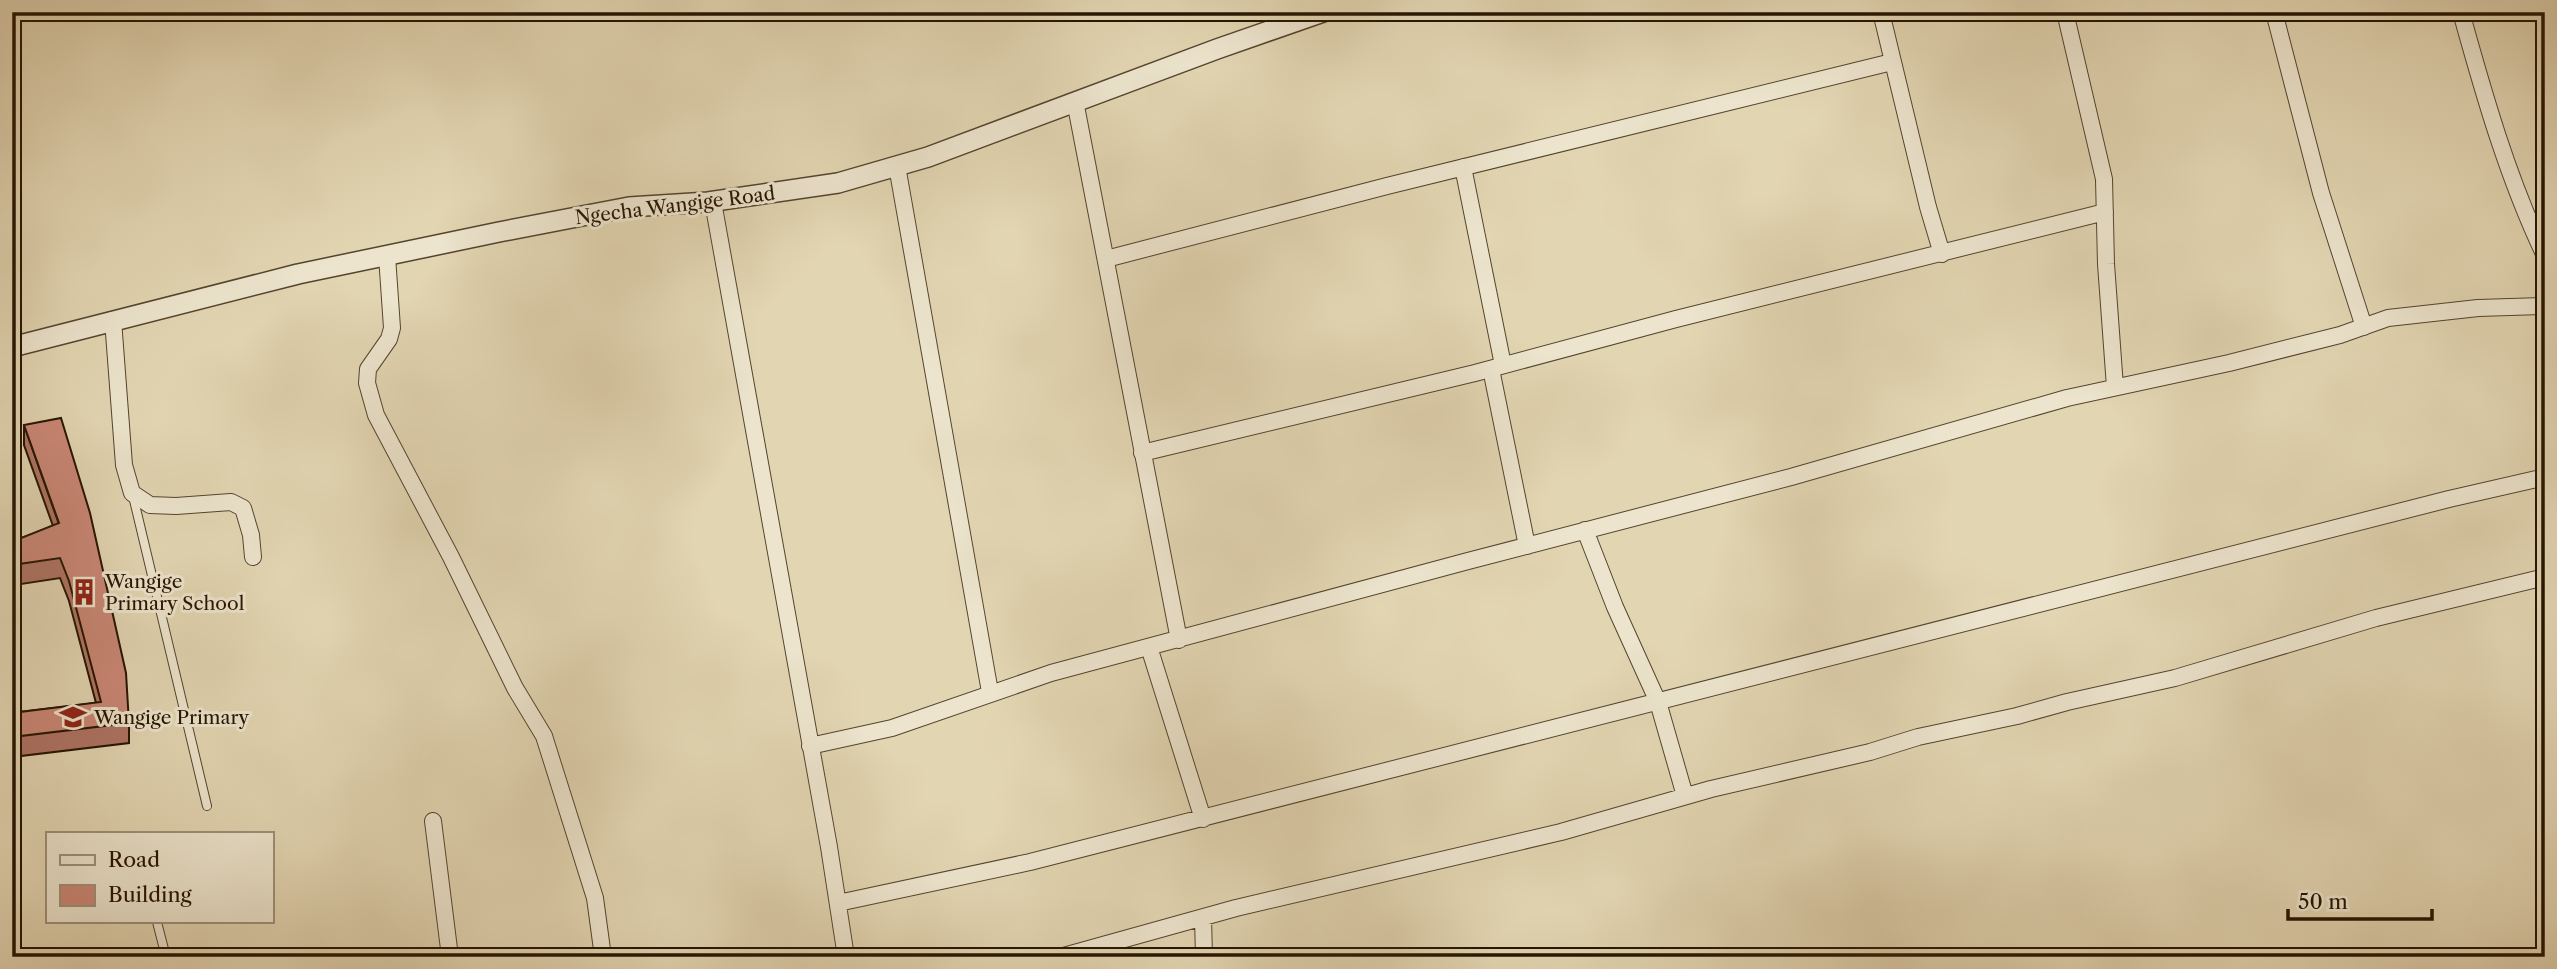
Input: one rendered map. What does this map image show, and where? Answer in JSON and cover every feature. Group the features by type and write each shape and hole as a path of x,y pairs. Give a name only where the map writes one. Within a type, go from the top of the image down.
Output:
{"street":[{"name":"Ngecha Wangige Road","path":"12,347 298,274 629,207 713,202 814,188 928,156 1323,12"},
{"path":"1881,12 1942,254"},
{"path":"2064,12 2104,179 2106,264 2115,387"},
{"path":"2274,12 2320,193 2364,327"},
{"path":"2461,12 2483,93 2545,256"},
{"path":"1106,259 1463,167 1892,62"},
{"path":"1075,101 1179,640"},
{"path":"897,166 990,692"},
{"path":"1463,167 1527,545"},
{"path":"713,202 846,957"},
{"path":"1142,453 1497,367 1676,319 2105,212"},
{"path":"387,256 393,328 389,339 368,369 367,383 376,415 515,688 544,736 595,898 603,957"},
{"path":"810,746 891,727 990,692 1149,647 1791,477 2067,398 2229,363 2364,327 2388,318 2435,311 2545,306"},
{"path":"113,320 124,465 132,493 150,505 231,502 243,508 251,536 253,557"},
{"path":"838,903 1030,862 2449,499 2545,477"},
{"path":"1585,530 1615,607 1658,702 1685,796"},
{"path":"1060,957 1203,917 1560,832 1685,796 1870,752 1918,737 2175,678 2376,618 2545,577"},
{"path":"1149,647 1203,818"},
{"path":"433,821 450,957"},
{"path":"1203,917 1204,957"}],"lane":[{"path":"132,493 207,806"},
{"path":"157,923 166,957"}],"building":[{"name":"Wangige Primary School","path":"61,418 90,513 126,673 129,723 12,737 12,713 101,702 69,581 60,558 12,565 12,532 14,541 59,523 24,425"}],"place":[{"name":"Wangige Primary School","path":"84,592"},
{"name":"Wangige Primary","path":"73,717"}]}
